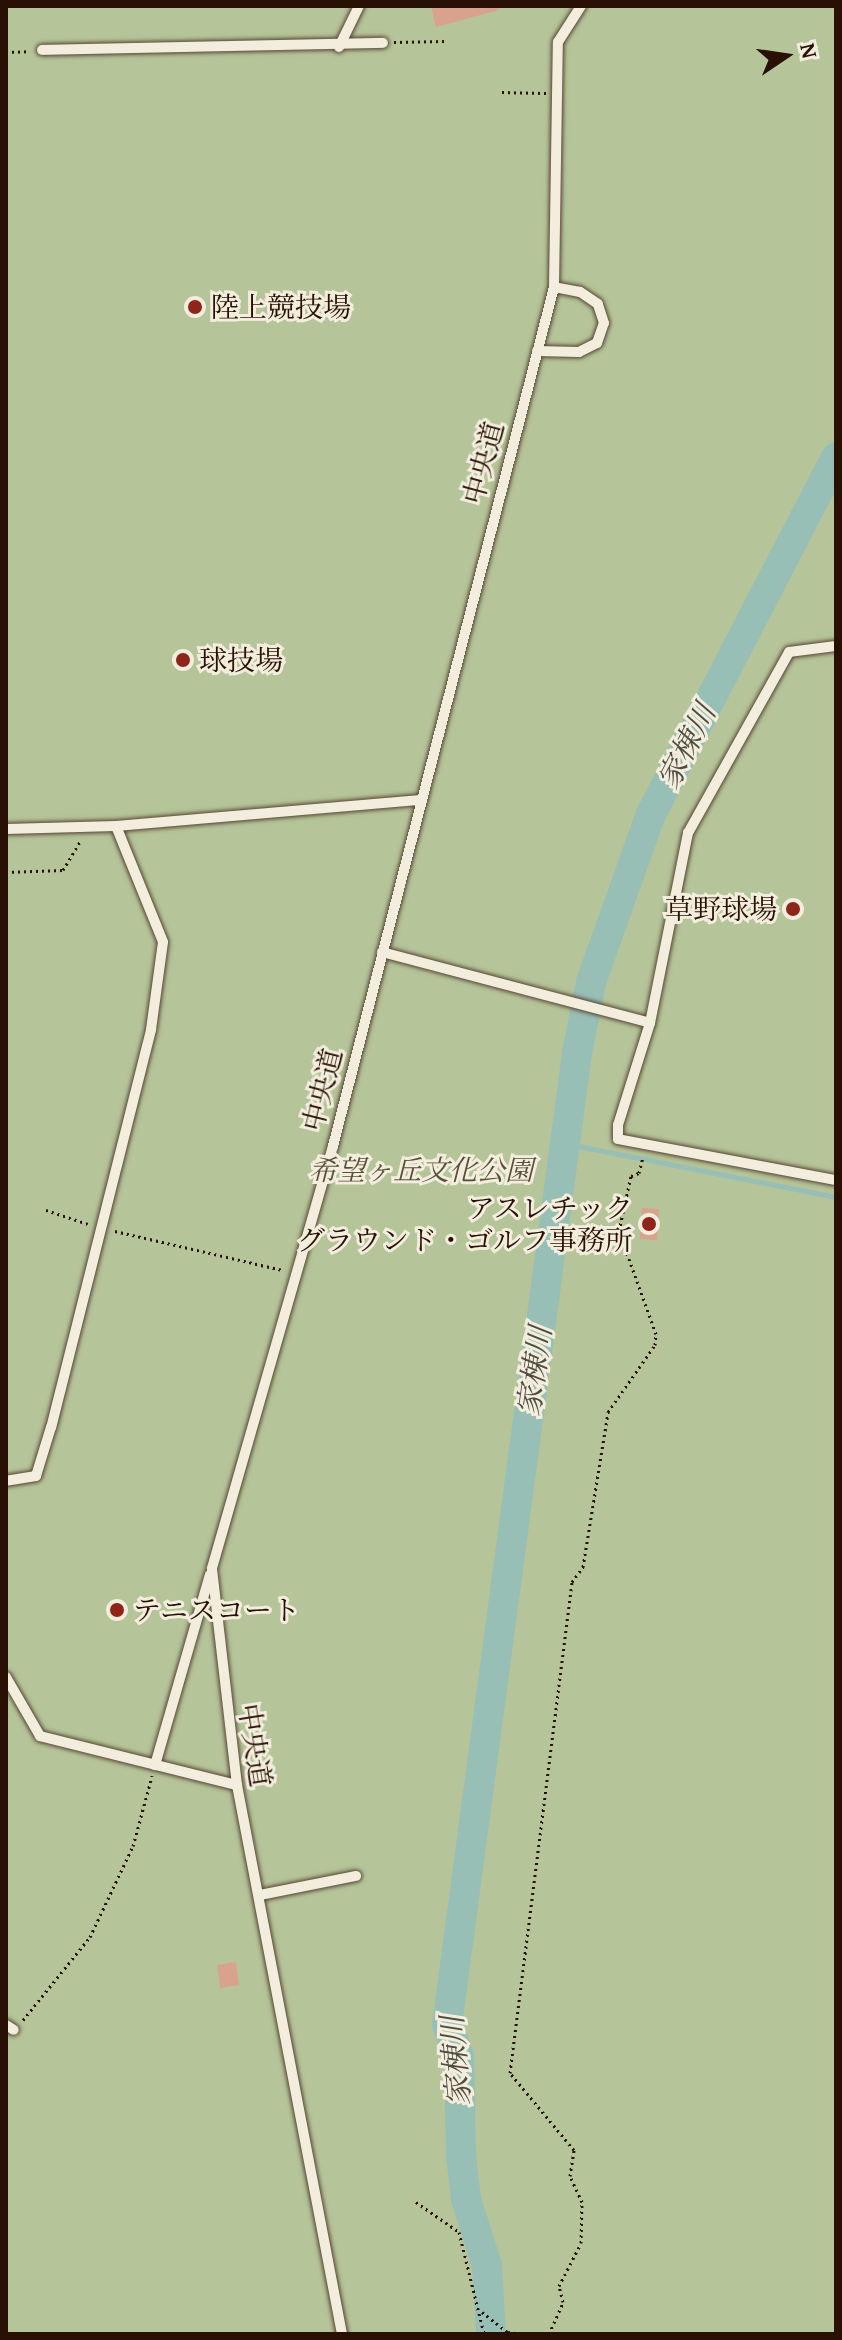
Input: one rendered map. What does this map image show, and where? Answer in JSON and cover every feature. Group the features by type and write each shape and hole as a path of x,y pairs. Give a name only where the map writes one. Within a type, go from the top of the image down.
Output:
{"lane":[{"path":"339,47 359,6"},
{"name":"中央道","path":"342,2334 237,1785 212,1568 298,1273 382,952 418,800 554,287 553,93 558,42 581,6"},
{"path":"42,50 339,47 383,43"},
{"path":"537,351 579,352 597,343 604,323 598,304 580,292 554,287"},
{"path":"836,646 789,652 688,833 650,1023 618,1125 618,1139 836,1180"},
{"path":"6,829 116,826 418,800"},
{"path":"6,1481 36,1476 151,1030 163,942 116,826"},
{"path":"382,952 621,1019 650,1023"},
{"path":"155,1765 212,1568"},
{"path":"6,1677 40,1736 237,1785"},
{"path":"260,1895 356,1876"}],"path":[{"path":"383,43 446,41"},
{"path":"6,52 42,50"},
{"path":"502,92 553,93"},
{"path":"6,872 63,870 91,825"},
{"path":"549,2334 563,2302 559,2286 581,2243 582,2202 570,2176 574,2150 510,2073 572,1582 583,1567 608,1412 655,1345 656,1334 619,1231 631,1176 639,1173 646,1145"},
{"path":"46,1210 102,1228 298,1273"},
{"path":"10,2027 63,1977 90,1937 133,1846 155,1765"},
{"path":"416,2202 459,2232 482,2312 484,2334"},
{"path":"482,2312 508,2332 523,2334"}],"green space":[{"name":"希望ヶ丘文化公園","path":"6,6 836,6 836,2334 6,2334"}],"building":[{"path":"431,6 498,6 499,10 436,27"},
{"name":"アスレチック グラウンド・ゴルフ事務所","path":"642,1208 659,1209 657,1240 640,1239"},
{"path":"236,1962 239,1985 220,1988 217,1965"}],"waterway":[{"name":"家棟川","path":"491,2334 487,2266 466,2199 461,2156 459,2056 447,2025 577,1053 591,982 650,816 836,457"},
{"path":"568,1144 836,1197"}],"place":[{"name":"陸上競技場","path":"195,307"},
{"name":"球技場","path":"183,660"},
{"name":"草野球場","path":"793,909"},
{"name":"アスレチック グラウンド・ゴルフ事務所","path":"649,1224"},
{"name":"テニスコート","path":"117,1610"}]}
